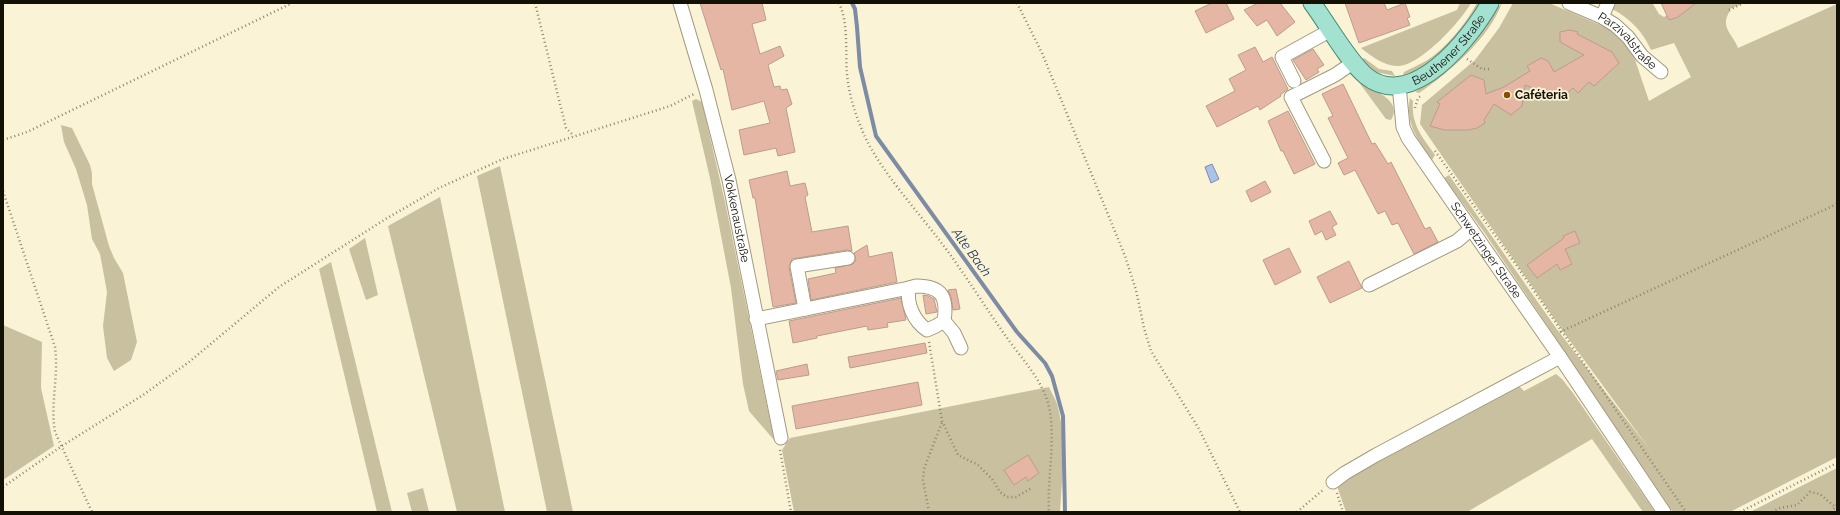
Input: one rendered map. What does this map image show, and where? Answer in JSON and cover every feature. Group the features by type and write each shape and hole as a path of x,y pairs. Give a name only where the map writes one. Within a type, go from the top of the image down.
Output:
{"main road":[{"path":"1312,3 1354,62 1367,77 1390,86 1399,85"},
{"name":"Beuthener Straße","path":"1399,85 1420,78 1441,64 1461,44 1483,15 1490,3"}],"street":[{"name":"Vokkenaustraße","path":"680,3 706,90 729,180 781,438"},
{"name":"Parzivalstraße","path":"1569,3 1602,17 1615,25 1628,37 1642,56 1661,72"},
{"path":"1602,17 1608,3"},
{"path":"1294,81 1282,57 1331,30"},
{"path":"1324,161 1291,97 1335,75 1354,62"},
{"name":"Schwetzinger Straße","path":"1399,85 1404,131 1560,357 1664,512"},
{"path":"1369,285 1457,241 1471,229"},
{"path":"805,309 798,266 848,258"},
{"path":"756,319 916,286 930,286 939,291 944,301 946,310 944,321 927,330 919,325 914,318 908,295 909,288"},
{"path":"944,321 954,333 961,348"},
{"path":"1333,482 1345,473 1376,455 1560,357"}],"path":[{"path":"3,140 27,132 292,3"},
{"path":"535,3 566,128 574,136"},
{"path":"838,3 844,16 847,77 856,114 868,142 882,164 951,256 992,317 1042,386 1049,406 1052,429 1048,493 1049,512"},
{"path":"1017,3 1042,53 1125,256 1136,290 1144,328 1151,351 1199,429 1240,512"},
{"path":"1729,10 1744,3"},
{"path":"1467,58 1482,69 1490,69"},
{"path":"3,487 189,362 279,287 384,220 439,188 503,159 670,106 687,96 706,90"},
{"path":"1415,114 1418,98"},
{"path":"1434,149 1686,512"},
{"path":"3,191 55,347 57,362 53,418 55,432 92,512"},
{"path":"1546,338 1837,204"},
{"path":"927,330 942,421 958,455 978,465 992,479 1000,492 1007,497 1016,497 1032,488"},
{"path":"929,512 923,480 924,469 942,421"},
{"path":"781,438 780,448 791,512"},
{"path":"1740,512 1837,463"},
{"path":"1297,512 1333,482 1343,512"},
{"path":"1772,512 1780,508 1797,505 1810,492 1820,494 1836,508 1831,512"},
{"path":"1682,512 1683,508"}],"shaded area":[{"path":"1460,3 1471,3 1459,20 1440,41 1408,64 1394,66 1383,63 1361,48 1457,10"},
{"path":"1477,3 1482,3 1458,36 1438,56 1427,65 1403,75 1404,72 1426,61 1441,49 1461,27"},
{"path":"1502,3 1488,29 1467,53 1431,85 1419,93 1415,92 1425,84"},
{"path":"1513,3 1549,3 1612,30 1632,51 1649,101 1691,77 1674,43 1651,50 1640,31 1625,17 1612,9 1616,3 1653,4 1659,14 1664,17 1667,15 1669,20 1678,17 1689,3 1744,3 1730,9 1726,22 1726,26 1738,48 1837,4 1837,457 1730,512 1673,512 1484,232 1444,178 1449,175 1556,328 1651,451 1562,330 1420,124 1422,105 1475,60 1499,28"},
{"path":"1364,58 1379,69 1392,71 1395,76 1376,72 1363,61 1362,59"},
{"path":"1359,80 1384,96 1393,106 1394,113 1391,120 1386,119 1358,81"},
{"path":"1410,98 1413,101 1414,117 1418,130 1435,155 1432,160 1411,124 1409,116"},
{"path":"696,99 702,102 725,202 774,440 749,411 743,384 731,288 710,178 692,101"},
{"path":"61,125 72,128 90,165 92,184 109,246 123,273 137,342 131,360 114,371 107,358 103,326 107,292 100,254 92,239 87,205 76,169 64,142"},
{"path":"500,166 573,512 547,512 477,176"},
{"path":"440,197 505,512 457,512 388,226"},
{"path":"365,238 378,295 366,300 349,249"},
{"path":"331,262 392,512 377,512 319,269"},
{"path":"3,325 42,342 41,388 54,446 3,480"},
{"path":"1556,374 1573,393 1655,512 1643,512 1592,439 1467,512 1346,512 1336,483 1517,384 1524,391"},
{"path":"1049,387 1057,404 1062,430 1063,471 1060,512 794,512 782,450 790,438"},
{"path":"1837,468 1837,512 1750,512"},
{"path":"423,488 429,512 412,512 407,493"}],"water":[{"path":"1212,164 1219,179 1211,183 1205,167"}],"building":[{"path":"700,3 762,3 766,20 752,24 760,54 780,46 784,56 768,65 774,87 780,86 781,90 787,89 792,104 786,108 795,152 778,156 776,148 744,155 739,130 770,123 764,101 732,110 723,69 721,70"},
{"path":"1212,3 1226,3 1234,19 1206,33 1195,11"},
{"path":"1258,3 1280,3 1295,22 1277,36 1267,20 1257,26 1244,10"},
{"path":"1345,3 1384,3 1387,10 1405,3 1410,17 1407,18 1410,25 1359,43"},
{"path":"1661,3 1696,3 1678,17 1669,20"},
{"path":"1570,30 1578,32 1577,34 1612,52 1619,63 1594,86 1589,82 1578,93 1573,88 1561,99 1556,94 1553,96 1525,85 1522,106 1511,115 1494,104 1484,120 1485,123 1477,128 1468,130 1445,130 1430,126 1440,104 1437,102 1471,75 1484,80 1486,94 1504,87 1530,71 1527,66 1541,58 1548,61 1554,72 1584,55 1560,42 1560,32"},
{"path":"1255,47 1263,62 1272,57 1288,89 1280,95 1281,96 1260,110 1258,106 1217,127 1206,106 1235,91 1229,79 1246,70 1238,55"},
{"path":"1313,49 1324,65 1317,69 1319,72 1306,80 1293,60"},
{"path":"1343,84 1372,144 1375,143 1388,164 1391,162 1425,229 1430,227 1438,242 1414,254 1398,223 1392,225 1385,211 1378,214 1355,170 1344,175 1338,163 1348,158 1328,118 1333,116 1322,94"},
{"path":"1288,111 1315,164 1294,174 1283,151 1281,151 1268,121"},
{"path":"787,171 790,186 805,183 808,195 805,197 812,232 848,226 852,251 847,250 792,259 789,267 796,303 773,307 755,198 753,198 749,180"},
{"path":"1265,181 1271,192 1251,202 1246,191"},
{"path":"1330,211 1337,224 1332,227 1336,235 1326,240 1322,231 1315,235 1309,221"},
{"path":"1575,231 1580,243 1565,249 1572,264 1560,270 1557,264 1537,278 1527,265 1564,238 1563,236"},
{"path":"867,245 869,257 892,252 897,282 811,300 808,279 836,273 835,268 853,264 856,260 854,253"},
{"path":"1289,248 1301,272 1275,285 1263,260"},
{"path":"1349,261 1362,288 1330,303 1317,277"},
{"path":"956,289 960,309 953,310 951,297 948,290"},
{"path":"923,295 934,299 937,312 926,314"},
{"path":"901,298 906,320 887,323 888,327 868,330 867,326 817,336 817,338 793,343 789,321"},
{"path":"925,343 927,353 850,368 848,357"},
{"path":"807,364 809,375 778,380 776,371"},
{"path":"918,382 922,405 796,429 792,406"},
{"path":"1028,455 1039,473 1028,481 1026,477 1014,485 1004,470"}],"waterway":[{"name":"Alte Bach","path":"852,3 855,9 860,67 876,136 1017,332 1045,363 1052,376 1063,416 1065,512"}],"place":[{"name":"Caféteria","path":"1507,95"}]}
